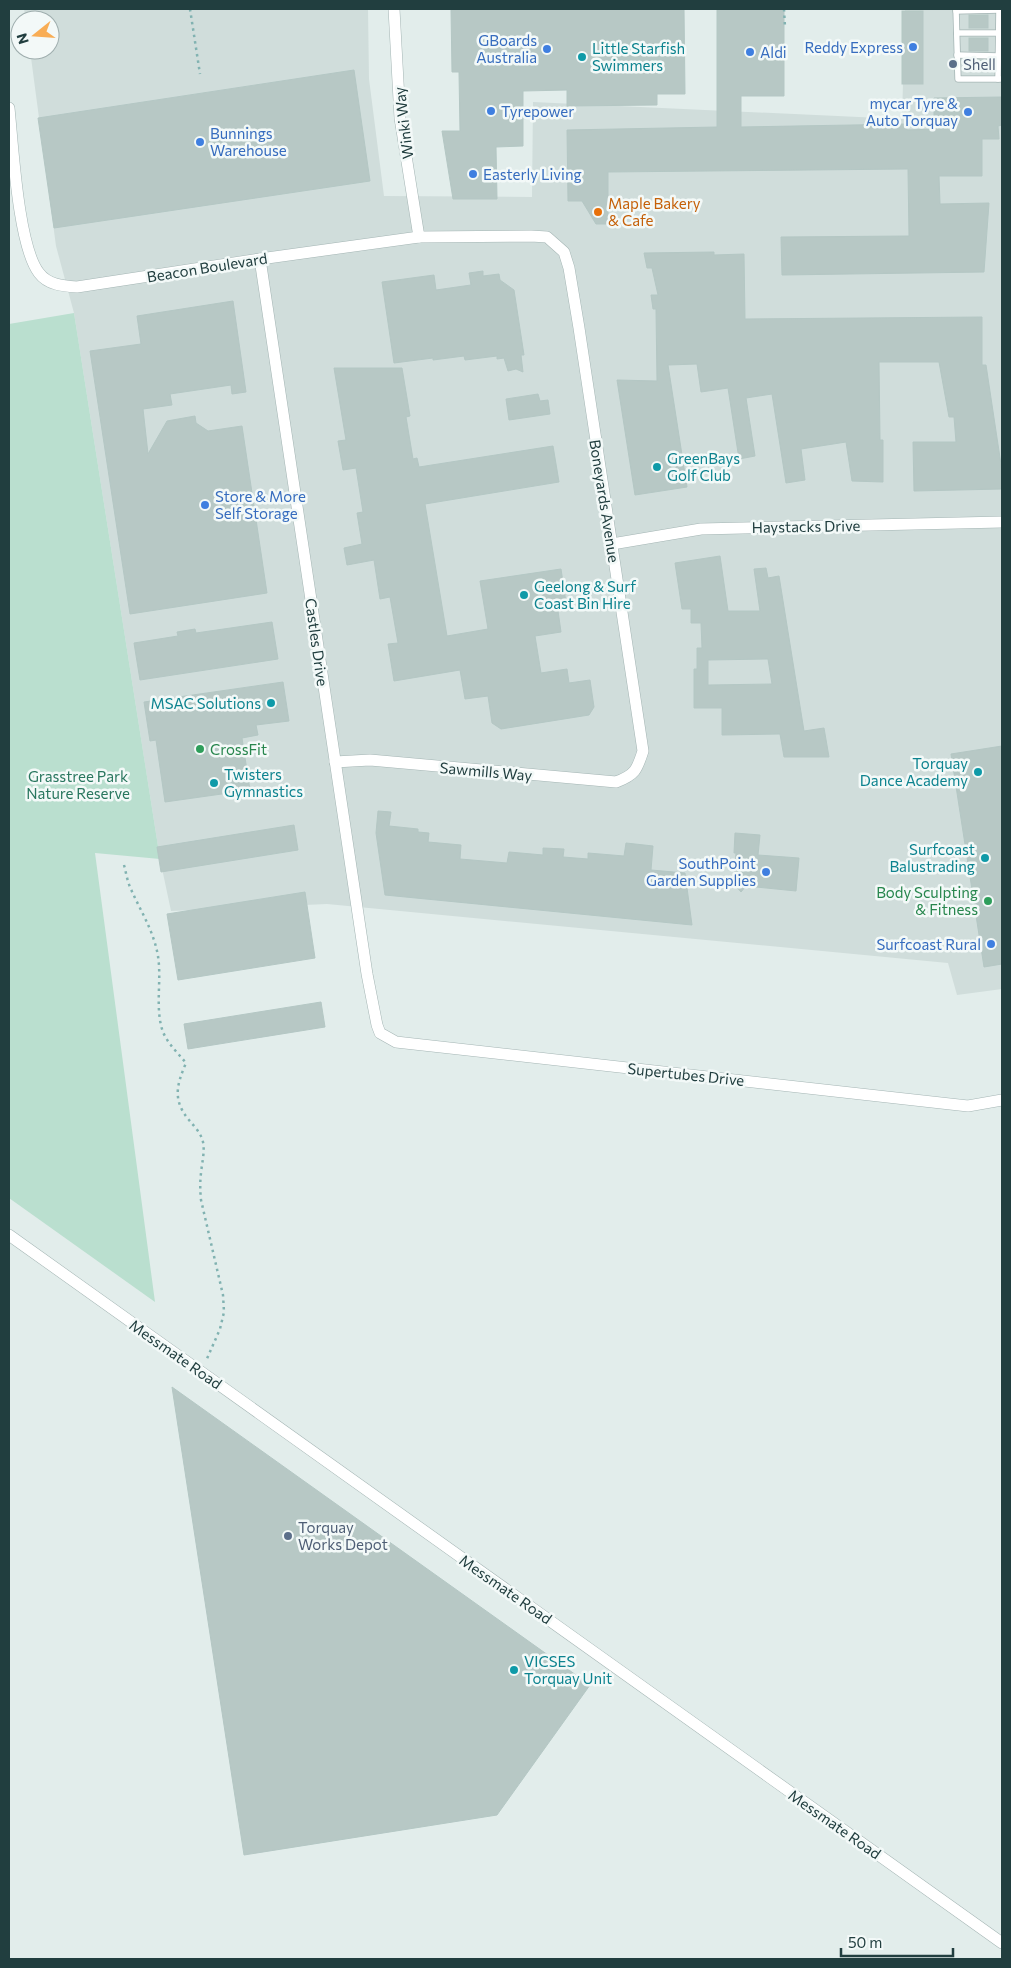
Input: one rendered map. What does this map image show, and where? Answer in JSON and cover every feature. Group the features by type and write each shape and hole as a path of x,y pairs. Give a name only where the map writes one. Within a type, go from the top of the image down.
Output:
{"street":[{"name":"Winki Way","path":"394,9 400,118 419,237"},
{"name":"Beacon Boulevard","path":"9,108 21,215 30,257 40,274 55,285 77,287 260,258 419,237 506,235 547,237"},
{"name":"Boneyards Avenue","path":"547,237 564,252 569,268 643,751 635,773"},
{"name":"Castles Drive","path":"260,258 366,974 377,1025"},
{"name":"Haystacks Drive","path":"612,544 701,529 1002,522"},
{"name":"Sawmills Way","path":"335,762 370,760 616,782 635,773"},
{"name":"Supertubes Drive","path":"377,1025 380,1033 396,1042 968,1106 1002,1100"},
{"name":"Messmate Road","path":"9,1235 1002,1943"}],"lane":[{"path":"956,10 999,10 998,56 1000,79 958,78 956,10"},
{"path":"957,33 998,33"},
{"path":"957,55 998,56"}],"path":[{"path":"190,9 200,74"},
{"path":"784,9 785,27"},
{"path":"124,865 129,885 148,924 157,951 160,979 160,1020 163,1032 168,1042 186,1063 178,1081 177,1092 180,1104 186,1116 199,1132 204,1144 200,1186 201,1200 223,1295 224,1312 220,1330 209,1357 199,1370"}],"shaded area":[{"path":"368,9 369,79 384,196 532,197 533,102 902,119 905,9 1002,9 1002,989 957,995 948,963 327,904 171,911 160,859 74,313 56,246 31,60 60,60 60,10 24,10"}],"green space":[{"name":"Grasstree Park Nature Reserve","path":"74,313 160,859 95,853 155,1302 9,1198 9,324"}],"building":[{"path":"451,9 684,9 685,94 657,94 657,105 567,106 567,90 523,91 523,146 496,147 497,199 453,199 442,131 460,131 459,72 452,72"},
{"path":"717,9 784,9 784,96 741,96 741,127 907,124 907,130 934,129 934,98 1002,97 1002,125 998,126 999,139 982,139 982,176 939,176 940,204 989,203 984,272 782,275 781,237 909,236 908,169 608,172 608,224 596,224 582,201 568,201 567,130 717,127"},
{"name":"Reddy Express","path":"902,11 923,11 923,84 902,84"},
{"path":"969,15 988,15 988,28 969,28"},
{"path":"969,38 988,38 988,51 969,51"},
{"path":"969,60 988,60 988,66 969,66"},
{"path":"354,70 370,181 54,228 38,118"},
{"path":"714,252 714,255 744,254 745,319 982,317 982,365 986,365 1002,471 1002,489 914,491 913,442 956,442 954,417 949,417 939,362 879,362 880,440 883,440 883,482 852,481 846,442 801,449 805,480 786,483 772,394 746,398 755,456 739,459 728,388 701,392 697,364 668,365 687,487 635,495 617,380 657,381 656,309 653,309 651,295 658,295 652,268 647,268 644,253"},
{"path":"483,271 483,276 499,274 500,280 514,290 524,355 521,355 523,372 516,369 508,371 504,358 497,359 497,356 465,360 464,356 433,360 433,358 394,363 382,282 434,275 436,290 471,285 469,273"},
{"path":"233,301 246,392 232,394 231,385 170,394 172,405 143,409 148,454 167,421 195,416 196,423 208,431 242,426 267,593 130,614 90,351 141,344 137,316"},
{"path":"334,368 402,368 410,416 406,417 413,459 417,458 419,467 553,446 559,482 425,504 447,636 488,629 480,581 561,569 567,609 558,611 561,632 535,636 541,673 567,669 569,683 590,680 594,707 589,715 501,729 492,723 488,696 465,699 460,670 394,681 388,644 398,643 390,597 380,599 374,560 347,565 344,548 362,544 357,513 363,512 356,468 343,470 338,441 346,440"},
{"path":"538,394 540,401 548,400 550,414 509,420 506,399"},
{"path":"720,556 728,611 760,611 754,569 766,568 768,578 779,576 804,731 824,728 829,757 784,757 780,734 722,735 722,708 694,708 694,669 697,669 697,648 702,648 701,623 691,623 691,609 682,609 675,563","holes":["768,659 772,684 708,685 708,660"]},
{"path":"272,622 278,659 140,680 134,643 178,636 177,632 195,629 196,633"},
{"path":"283,682 289,721 256,725 258,735 242,738 250,790 165,802 156,740 150,741 144,702"},
{"path":"1002,746 1002,964 984,967 951,754"},
{"path":"378,811 391,812 389,826 418,829 418,832 429,833 428,842 461,845 460,859 507,863 509,852 543,855 543,848 564,849 563,857 588,859 588,853 624,856 626,843 653,846 651,870 685,873 692,925 385,895 376,833"},
{"path":"294,825 298,850 161,872 157,847"},
{"name":"SouthPoint Garden Supplies","path":"735,833 760,835 758,855 799,858 796,891 746,886 741,892 734,884"},
{"path":"305,892 315,958 178,980 167,914"},
{"path":"321,1002 325,1027 188,1049 184,1024"},
{"name":"Torquay Works Depot","path":"172,1387 590,1685 497,1815 244,1855"}],"place":[{"name":"Reddy Express","path":"913,47"},
{"name":"GBoards Australia","path":"547,49"},
{"name":"Aldi","path":"750,52"},
{"name":"Little Starfish Swimmers","path":"582,57"},
{"name":"Shell","path":"953,64"},
{"name":"Tyrepower","path":"491,111"},
{"name":"mycar Tyre & Auto Torquay","path":"968,112"},
{"name":"Bunnings Warehouse","path":"200,142"},
{"name":"Easterly Living","path":"473,174"},
{"name":"Maple Bakery & Cafe","path":"598,212"},
{"name":"GreenBays Golf Club","path":"657,467"},
{"name":"Store & More Self Storage","path":"205,505"},
{"name":"Geelong & Surf Coast Bin Hire","path":"524,595"},
{"name":"MSAC Solutions","path":"271,703"},
{"name":"CrossFit","path":"200,749"},
{"name":"Torquay Dance Academy","path":"978,772"},
{"name":"Twisters Gymnastics","path":"214,783"},
{"name":"Surfcoast Balustrading","path":"985,858"},
{"name":"SouthPoint Garden Supplies","path":"766,872"},
{"name":"Body Sculpting & Fitness","path":"988,901"},
{"name":"Surfcoast Rural","path":"991,944"},
{"name":"Torquay Works Depot","path":"288,1536"},
{"name":"VICSES Torquay Unit","path":"514,1670"}]}
